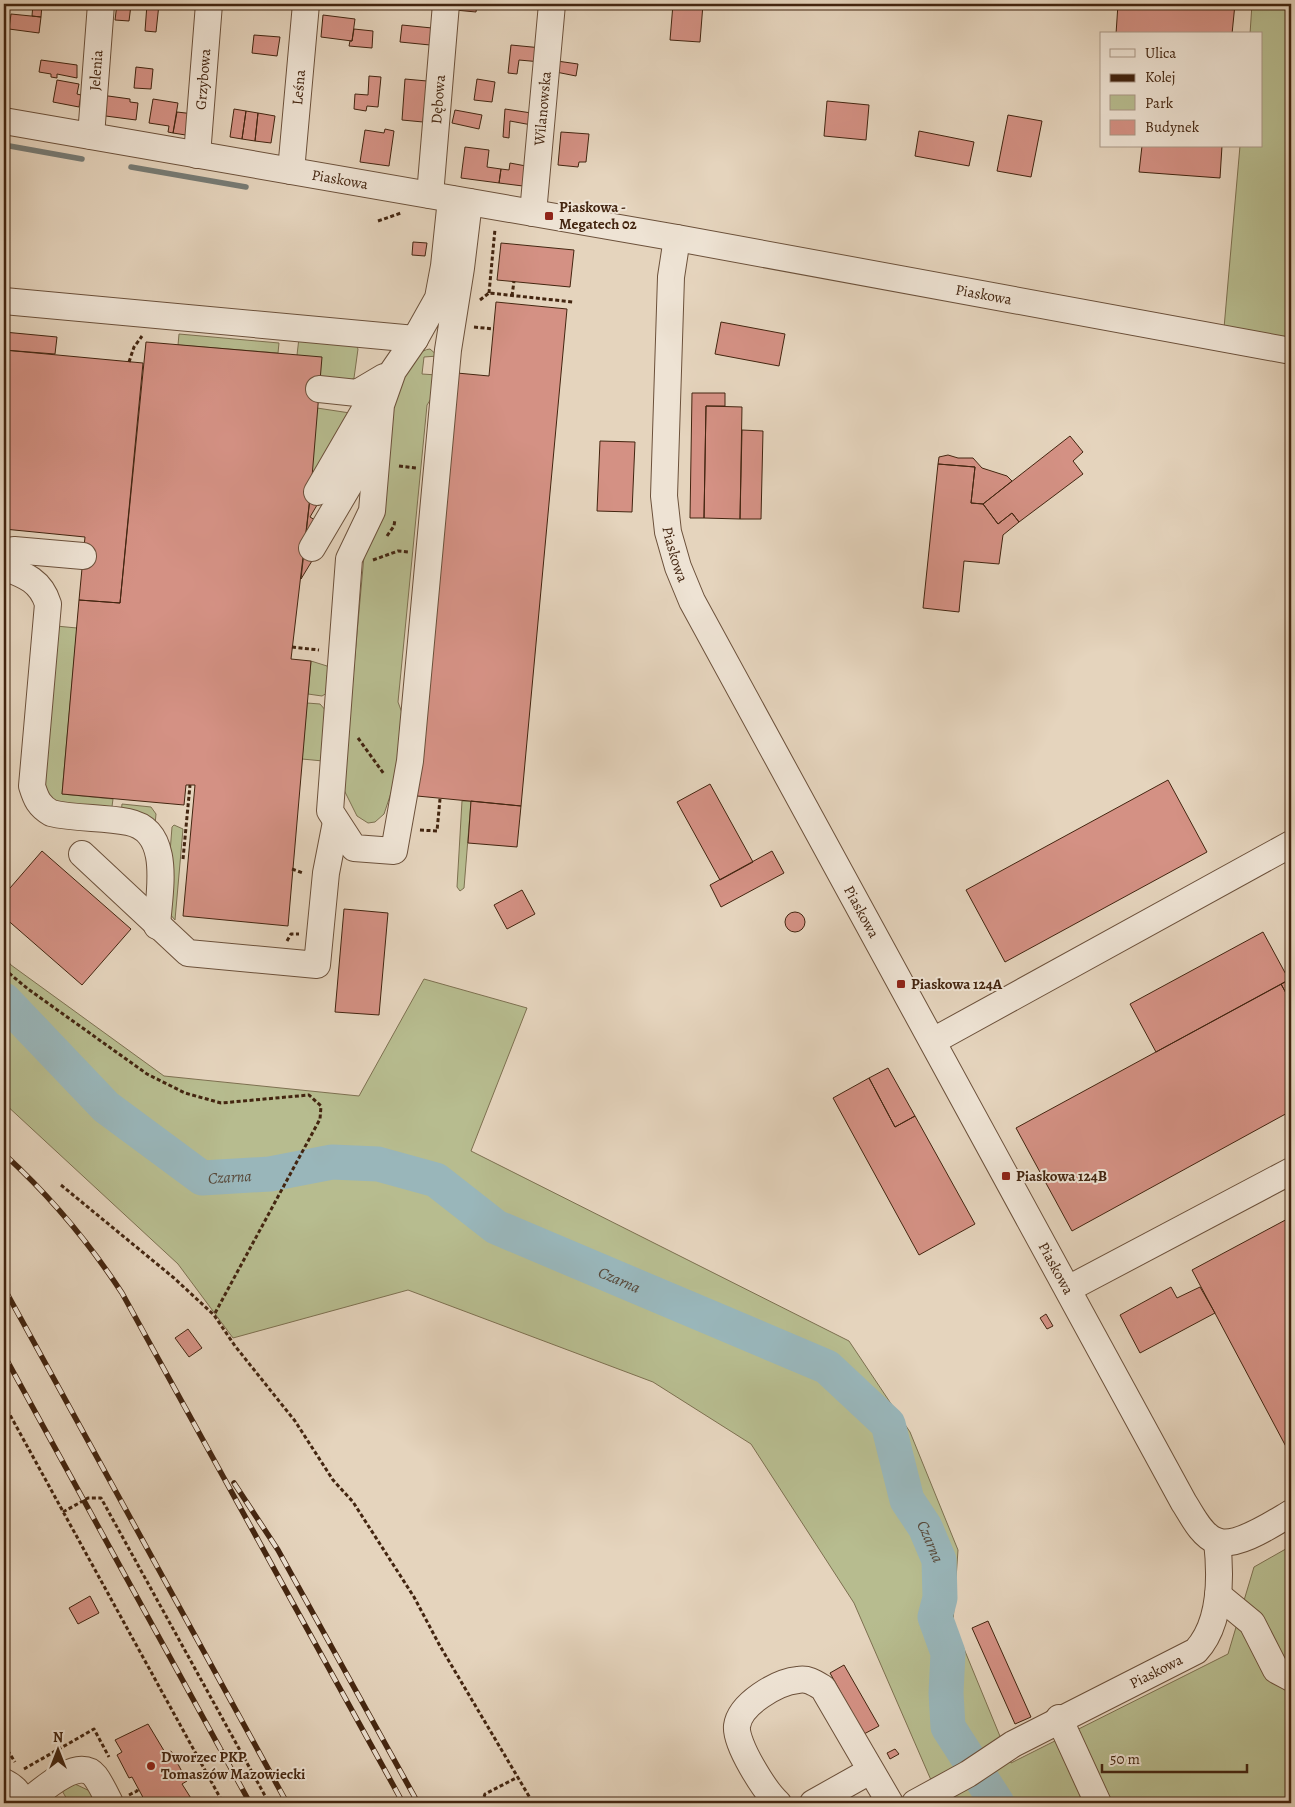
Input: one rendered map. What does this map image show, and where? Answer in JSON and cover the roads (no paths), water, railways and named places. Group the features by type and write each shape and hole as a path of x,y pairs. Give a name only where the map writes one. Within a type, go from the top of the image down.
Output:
{"street":[{"name":"Jelenia","path":"91,136 101,4"},
{"name":"Grzybowa","path":"197,155 209,4"},
{"name":"Leśna","path":"291,170 306,4"},
{"name":"Dębowa","path":"446,4 450,198"},
{"name":"Wilanowska","path":"533,213 552,4"},
{"name":"Piaskowa","path":"4,121 677,238 1291,351"},
{"path":"317,492 368,404 415,339 438,298 444,266 450,198"},
{"path":"393,371 381,409 372,511 349,559 330,811 354,848 394,851 410,760 448,350 461,268 450,198"},
{"name":"Piaskowa","path":"677,238 671,277 664,496 668,532 678,567 692,601 1184,1503 1202,1529 1217,1541 1220,1570 1218,1595 1203,1643 1196,1651 1060,1718 1013,1744 968,1774 914,1803"},
{"path":"4,301 415,339"},
{"path":"319,389 358,392 393,371"},
{"path":"315,520 381,409"},
{"path":"312,548 378,435"},
{"path":"4,552 14,550 83,556"},
{"path":"4,567 39,584 48,604 32,786 36,799 42,807 51,813 128,822 142,827 153,838 159,851 160,867 157,926"},
{"path":"82,854 188,953 317,965 326,873 336,822"},
{"path":"932,1041 1291,844"},
{"path":"1068,1289 1291,1172"},
{"path":"1217,1541 1231,1542 1247,1537 1291,1513"},
{"path":"1218,1595 1252,1622 1276,1670 1291,1678"},
{"path":"778,1803 769,1794 760,1779 740,1741 737,1728 740,1715 750,1703 784,1683 805,1680 812,1681 823,1688 890,1803"},
{"path":"1060,1718 1098,1803"},
{"path":"9,1771 16,1790 24,1803 54,1781 76,1770 86,1770 95,1775 110,1803"},
{"path":"813,1803 870,1770"}],"waterway":[{"path":"4,145 82,159"},
{"path":"131,167 246,187"},
{"name":"Czarna","path":"4,1000 106,1107 202,1178 270,1174 332,1162 378,1164 436,1180 496,1227 827,1367 888,1424 907,1500 925,1527 939,1560 940,1598 935,1617 948,1653 946,1693 948,1727 997,1803"}],"railway":[{"path":"4,1154 67,1219 96,1255 122,1293 403,1803"},
{"path":"4,1288 287,1803"},
{"path":"4,1355 250,1803"},
{"path":"234,1483 278,1550 418,1803"}],"place":[{"name":"Piaskowa - Megatech 02","path":"549,216"},
{"name":"Piaskowa 124A","path":"901,984"},
{"name":"Piaskowa 124B","path":"1006,1176"},
{"name":"Dworzec PKP Tomaszów Mazowiecki","path":"151,1766"}]}
